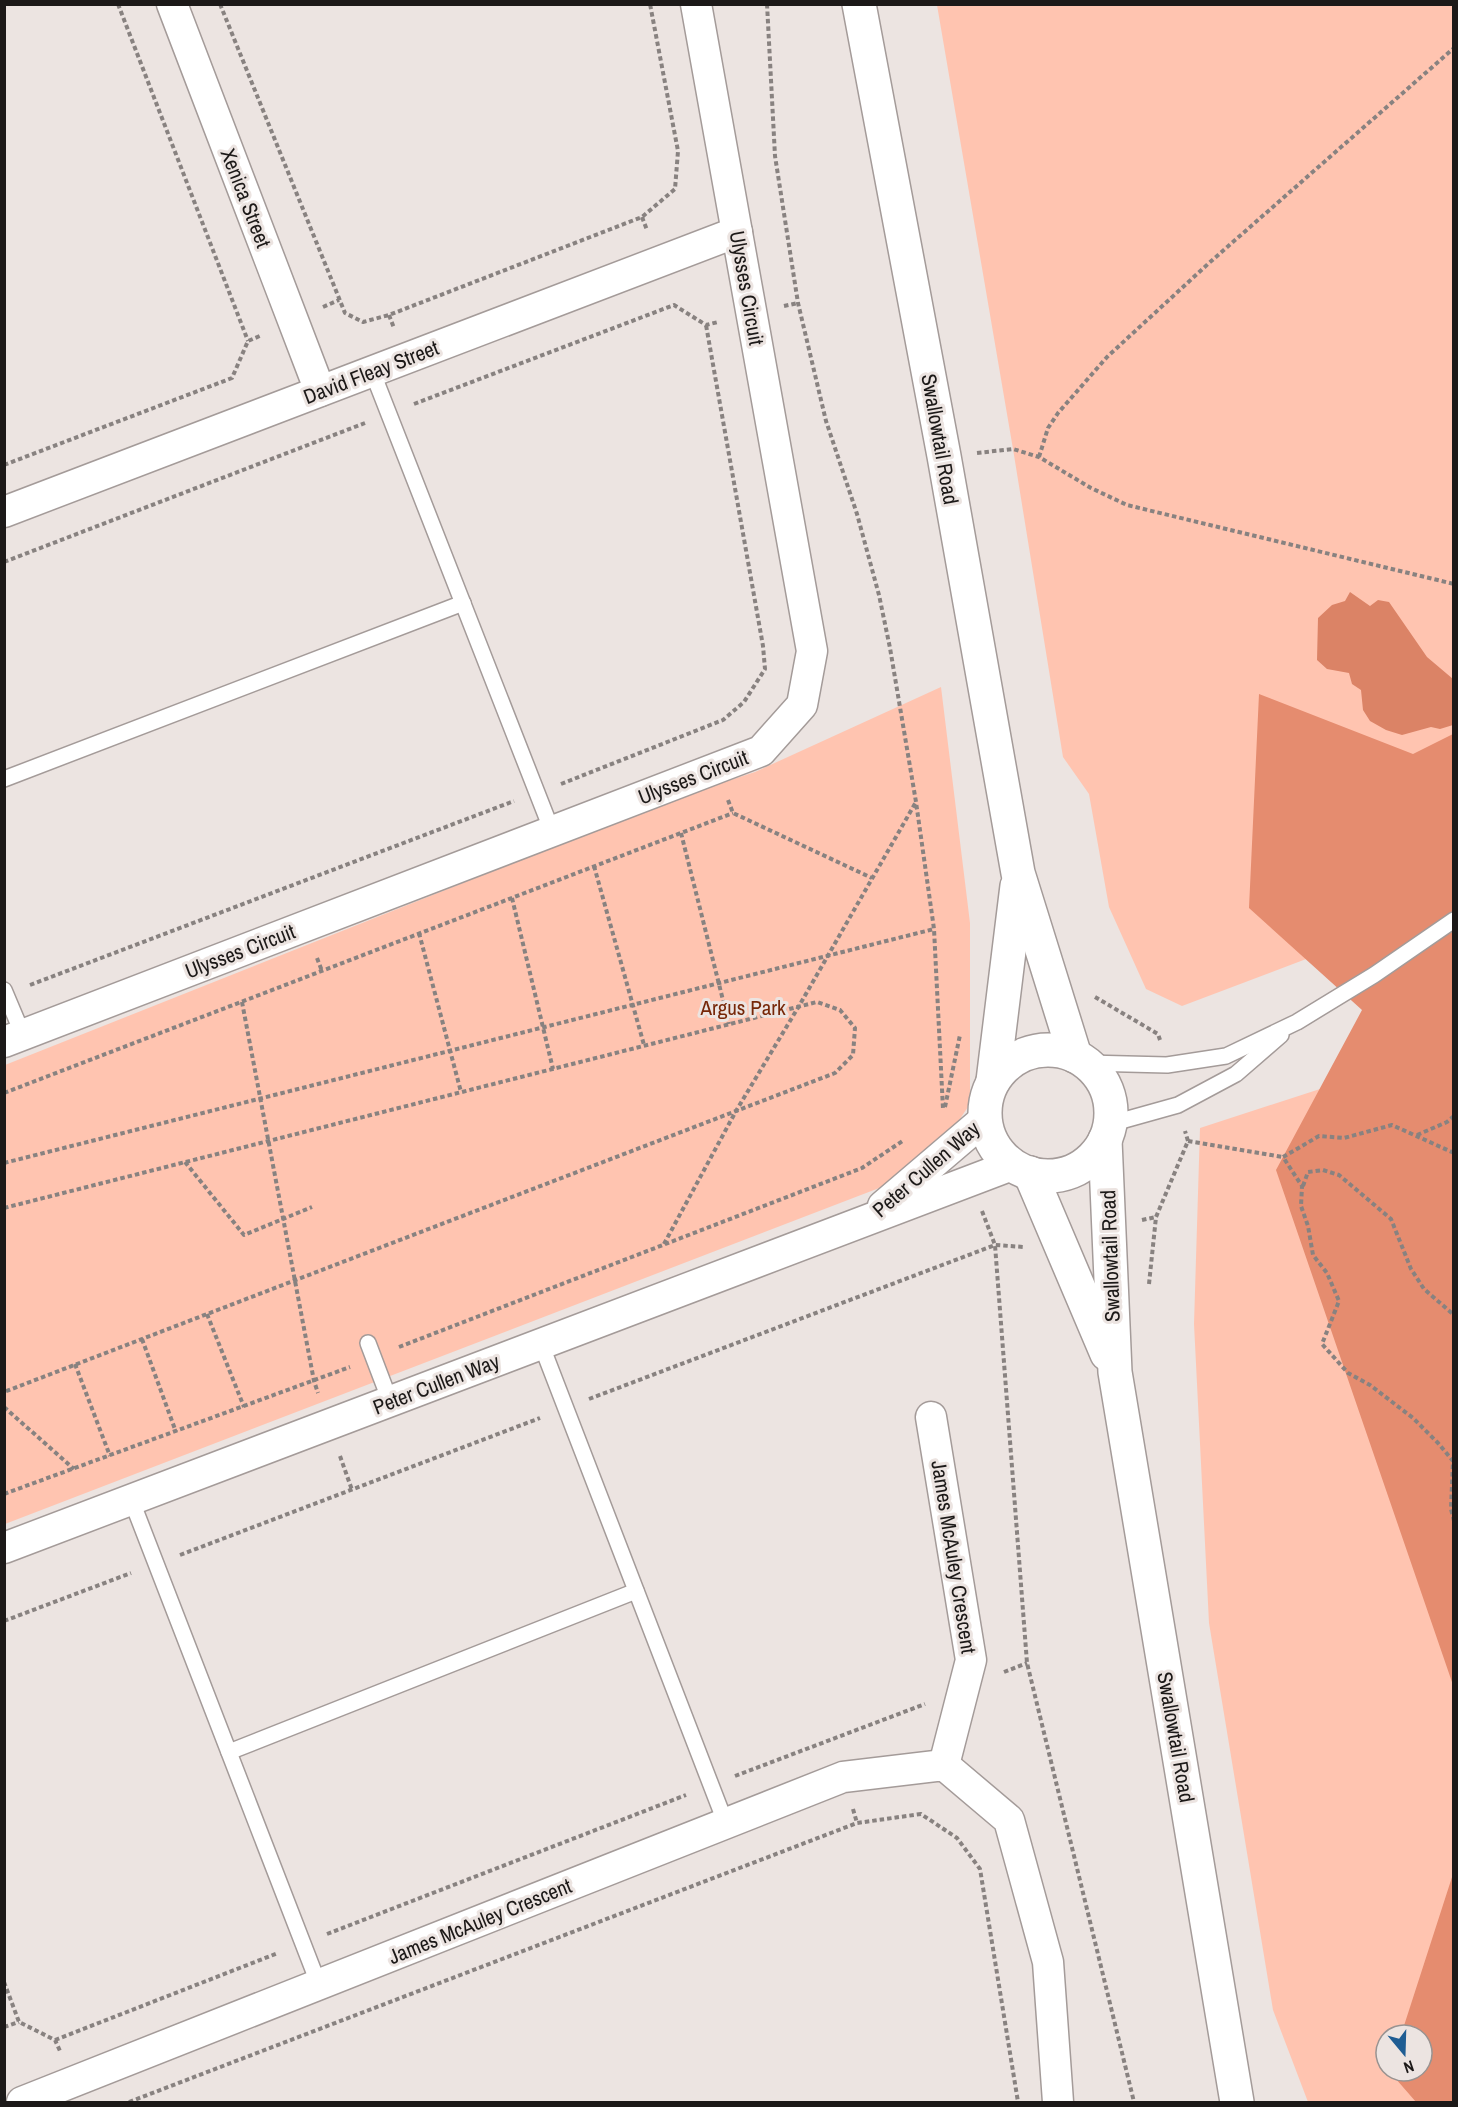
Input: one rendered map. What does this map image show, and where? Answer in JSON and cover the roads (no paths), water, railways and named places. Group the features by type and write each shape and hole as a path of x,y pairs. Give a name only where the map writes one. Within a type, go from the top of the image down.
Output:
{"street":[{"name":"Xenica Street","path":"172,4 320,391"},
{"name":"Ulysses Circuit","path":"14,1039 761,751 802,705 812,651 696,4"},
{"name":"Swallowtail Road","path":"859,4 944,456 1018,873 1081,1060 1099,1076 1107,1091 1110,1107 1107,1132 1115,1372 1238,2103"},
{"name":"David Fleay Street","path":"4,512 737,231"},
{"name":"Swallowtail Road","path":"1018,873 993,1081 986,1100 985,1119 988,1133 1001,1156 1021,1169 1047,1176 1065,1173 1081,1166 1095,1155 1107,1132"},
{"path":"993,1081 1015,1059 1029,1053 1045,1050 1060,1051 1081,1060"},
{"name":"Peter Cullen Way","path":"867,1220 985,1119"},
{"name":"Swallowtail Road","path":"1021,1169 1115,1372"},
{"name":"Peter Cullen Way","path":"4,1548 867,1220 1021,1169"},
{"name":"James McAuley Crescent","path":"22,2103 843,1778 944,1765 971,1660 932,1417"},
{"path":"944,1765 1009,1820 1047,1962 1058,2103"}],"lane":[{"path":"372,371 552,831"},
{"path":"4,779 463,603"},
{"path":"1081,1060 1167,1065 1226,1056 1297,1022 1374,975 1454,920"},
{"path":"4,990 14,1039"},
{"path":"1107,1132 1178,1105 1236,1074 1297,1022"},
{"path":"541,1344 726,1824"},
{"path":"371,1350 390,1401"},
{"path":"131,1499 319,1985"},
{"path":"229,1752 636,1591"}],"park label":[{"name":"Argus Park","path":"743,1007"}]}
